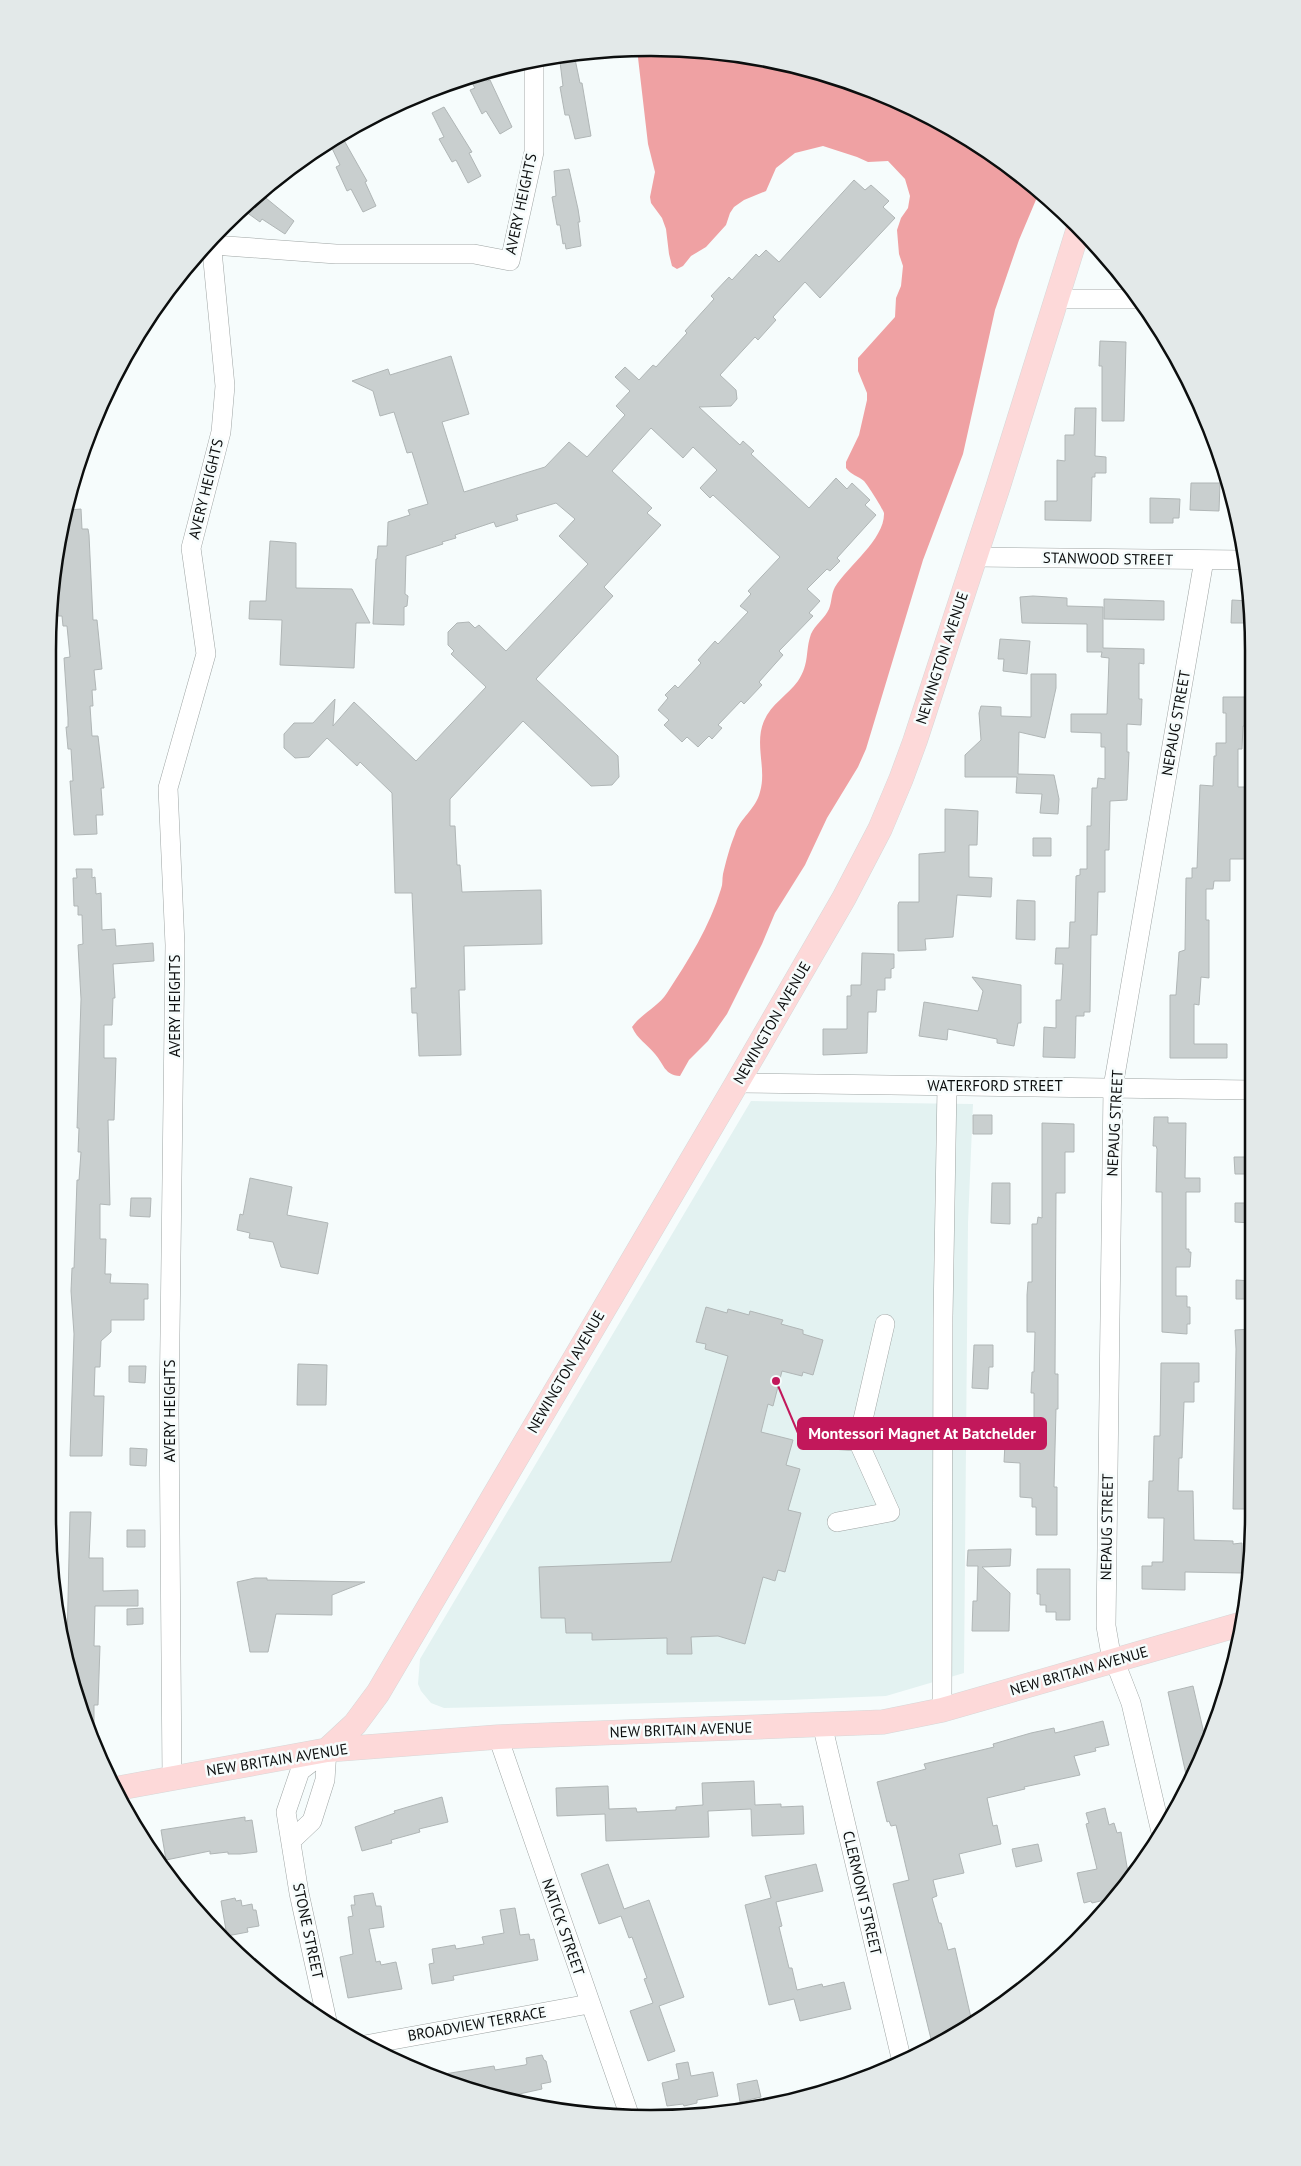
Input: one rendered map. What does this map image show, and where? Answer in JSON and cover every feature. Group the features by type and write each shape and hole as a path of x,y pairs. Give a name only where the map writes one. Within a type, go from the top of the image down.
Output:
{"main road":[{"name":"NEWINGTON AVENUE","path":"327,1750 355,1724 378,1693 737,1083 844,898 880,828 915,741 1076,236"},
{"name":"NEW BRITAIN AVENUE","path":"123,1787 327,1750 498,1737 883,1722 942,1710 1234,1626"}],"street":[{"name":"AVERY HEIGHTS","path":"218,244 336,254 474,254 510,261 534,152 534,68"},
{"name":"AVERY HEIGHTS","path":"172,1778 169,1412 175,945 168,788 206,654 191,548 221,432 224,386 213,249"},
{"path":"1057,299 1129,299"},
{"name":"STANWOOD STREET","path":"974,557 1238,560"},
{"name":"NEPAUG STREET","path":"1159,1823 1131,1703 1114,1662 1106,1626 1113,1087 1204,560"},
{"name":"WATERFORD STREET","path":"737,1083 1245,1090"},
{"path":"942,1710 943,1328 947,1086"},
{"path":"837,1522 890,1512 858,1441 886,1324"},
{"path":"819,1439 858,1441"},
{"name":"CLERMONT STREET","path":"822,1724 900,2054"},
{"name":"NATICK STREET","path":"498,1737 589,2004 621,2086 628,2109"},
{"path":"292,1840 312,1821 325,1780 327,1750"},
{"name":"STONE STREET","path":"325,2013 299,1893 286,1812 300,1771 327,1750"},
{"name":"BROADVIEW TERRACE","path":"378,2043 589,2004"}],"shaded area":[{"path":"638,57 728,61 804,76 878,101 948,136 981,156 1036,199 1019,240 995,310 963,454 923,560 866,749 858,767 827,818 805,865 775,913 762,944 727,1014 708,1041 689,1060 680,1076 667,1071 632,1027 667,993 705,930 722,887 725,864 737,828 755,803 760,792 762,774 760,739 764,721 775,705 802,675 811,634 829,609 835,587 865,552 879,533 883,523 884,513 878,502 864,481 846,468 846,462 859,435 867,400 867,393 858,371 858,358 895,317 896,298 901,286 903,266 899,254 897,230 901,218 908,208 910,196 905,179 888,161 868,162 823,146 795,153 776,168 766,191 744,200 734,207 726,225 706,247 691,256 683,266 677,269 672,266 666,229 662,218 651,203 650,197 655,172 648,144"},
{"path":"751,1101 973,1104 968,1223 964,1673 886,1696 444,1708 431,1703 418,1684 420,1659"}],"building":[{"path":"575,61 580,83 582,83 591,136 575,139 569,115 565,115 560,87 563,86 560,63"},
{"path":"490,80 512,127 500,134 486,111 482,114 470,90 475,88 472,84"},
{"path":"444,107 472,152 469,153 481,176 468,183 456,160 452,162 439,139 444,137 432,113"},
{"path":"344,141 367,181 365,182 376,206 363,212 351,189 347,191 336,167 340,165 332,149"},
{"path":"569,169 578,209 581,246 566,249 565,243 563,244 560,225 557,225 552,197 556,196 554,171"},
{"path":"854,180 865,190 871,185 889,201 883,207 895,218 820,298 805,282 773,317 776,320 758,340 755,337 720,375 736,390 737,399 731,406 699,407 740,445 743,441 754,451 751,454 809,508 836,478 847,489 852,483 870,500 865,505 876,515 837,558 840,561 830,571 827,569 807,589 820,601 809,613 813,616 779,651 783,655 759,682 762,685 744,704 741,701 718,725 722,728 712,739 709,736 698,747 687,737 682,742 664,725 669,720 658,710 668,698 665,695 675,685 678,688 701,663 698,660 715,641 718,644 748,612 740,606 751,594 748,591 780,557 713,495 710,498 700,488 717,470 693,447 683,458 651,428 612,471 652,508 647,513 661,525 604,587 613,596 536,679 618,756 619,777 612,785 591,786 523,721 450,799 450,826 455,826 457,865 460,865 462,892 541,890 542,944 464,946 465,990 459,990 461,1055 419,1056 417,1013 412,1013 411,988 416,988 412,893 395,893 392,793 360,762 357,766 327,738 309,757 295,758 284,748 284,734 294,723 313,723 335,699 333,726 354,702 416,761 486,687 451,654 454,651 448,645 448,632 457,623 469,622 475,628 479,625 506,651 588,564 559,536 575,519 556,503 516,515 518,520 496,527 494,522 455,535 456,538 442,542 443,544 406,556 405,594 408,596 407,606 404,607 404,625 373,624 376,559 378,546 387,546 388,522 410,515 408,510 428,504 412,452 407,453 394,412 380,416 373,391 352,381 388,369 390,375 451,356 469,414 442,422 464,492 545,467 569,442 587,457 625,415 616,406 630,391 615,377 625,367 639,380 653,365 656,367 687,333 685,331 714,299 711,296 729,277 732,280 756,254 759,257 766,250 779,262"},
{"path":"266,198 294,221 285,234 262,219 260,222 248,214"},
{"path":"1100,341 1126,342 1124,421 1102,421 1102,366 1099,366"},
{"path":"1075,408 1096,408 1095,456 1106,457 1106,473 1095,473 1095,477 1092,477 1091,521 1045,520 1045,501 1057,501 1057,460 1065,461 1065,435 1074,435"},
{"path":"1191,483 1220,483 1219,511 1190,510"},
{"path":"1150,498 1180,499 1179,518 1173,518 1173,523 1150,523"},
{"path":"81,509 82,529 88,529 89,535 93,620 97,620 102,669 94,670 96,690 92,690 93,706 90,706 92,736 98,736 104,788 101,788 103,815 96,815 97,834 74,835 70,781 73,781 71,749 68,749 66,727 68,727 68,718 64,658 70,657 67,626 63,626 62,616 58,616 58,613 61,573 73,510"},
{"path":"270,541 296,543 296,588 352,589 370,623 356,623 354,668 280,665 282,620 249,619 250,601 266,601"},
{"path":"1020,597 1067,598 1067,606 1103,607 1103,648 1144,649 1144,664 1139,663 1139,699 1142,699 1141,725 1127,724 1127,752 1129,752 1127,800 1110,801 1109,850 1105,850 1105,892 1098,892 1097,935 1091,935 1090,1012 1084,1012 1084,1016 1076,1016 1075,1058 1043,1057 1044,1027 1056,1028 1056,1000 1061,1000 1063,964 1055,964 1056,948 1069,948 1070,922 1075,922 1076,876 1080,875 1080,869 1087,869 1087,826 1091,826 1092,788 1097,788 1098,778 1105,779 1105,747 1101,747 1101,733 1071,732 1071,714 1107,714 1109,658 1101,657 1102,652 1087,652 1087,624 1022,623"},
{"path":"1104,599 1164,601 1164,620 1104,619"},
{"path":"1232,600 1242,601 1244,623 1231,623"},
{"path":"1000,639 1030,641 1027,674 1003,671 1004,659 998,659"},
{"path":"1031,674 1056,674 1056,688 1045,738 1019,732 1018,774 1054,775 1059,799 1058,814 1040,813 1042,794 1016,793 1017,777 965,777 965,755 981,740 979,713 981,706 1001,707 1001,716 1031,717"},
{"path":"1223,697 1245,697 1245,726 1243,726 1242,749 1238,749 1238,787 1245,787 1245,859 1230,859 1230,881 1214,881 1213,889 1206,889 1206,920 1209,920 1209,978 1201,977 1199,1005 1194,1004 1194,1044 1227,1044 1227,1058 1170,1058 1170,995 1176,995 1179,952 1185,950 1186,878 1192,878 1192,868 1197,868 1200,785 1213,786 1216,743 1226,743 1226,713 1223,713"},
{"path":"945,809 978,811 977,845 969,845 969,877 992,878 991,897 957,895 953,937 925,939 926,950 898,951 898,905 899,902 919,902 919,854 945,852"},
{"path":"1033,838 1051,838 1051,856 1033,856"},
{"path":"76,869 92,869 92,878 95,877 96,894 101,893 102,930 115,929 116,946 153,943 154,961 113,964 115,998 113,998 112,1025 104,1025 104,1058 116,1058 114,1120 108,1120 110,1205 100,1204 100,1239 106,1239 105,1274 111,1274 110,1283 148,1284 148,1299 144,1299 144,1320 111,1320 111,1332 101,1341 100,1367 95,1367 94,1396 104,1396 102,1456 70,1456 74,1334 71,1291 72,1268 74,1268 77,1180 79,1180 81,1152 78,1152 79,1128 77,1128 81,999 78,945 83,944 82,915 78,915 78,906 74,906 73,878 77,878"},
{"path":"1017,900 1035,901 1035,940 1016,939"},
{"path":"862,953 894,954 894,968 891,969 891,978 885,978 885,990 877,990 876,1012 868,1012 867,1053 823,1055 823,1029 847,1029 847,996 851,996 851,985 861,985"},
{"path":"972,977 1021,985 1021,1023 1018,1023 1014,1046 997,1043 997,1039 948,1029 947,1040 919,1036 924,1002 978,1011 983,991"},
{"path":"973,1115 992,1115 992,1134 973,1134"},
{"path":"1154,1117 1168,1117 1168,1123 1186,1123 1185,1178 1200,1178 1200,1192 1186,1192 1186,1249 1189,1249 1189,1252 1191,1252 1190,1267 1176,1267 1176,1296 1187,1296 1187,1307 1190,1307 1190,1324 1187,1324 1187,1334 1162,1332 1162,1192 1156,1192 1157,1149 1156,1146 1153,1146"},
{"path":"1042,1123 1074,1124 1074,1152 1065,1152 1065,1193 1056,1193 1055,1374 1058,1374 1058,1409 1056,1409 1054,1487 1057,1487 1057,1535 1036,1535 1036,1507 1032,1507 1032,1498 1020,1497 1020,1463 1004,1462 1006,1425 1034,1426 1034,1393 1031,1393 1032,1372 1034,1372 1035,1332 1027,1332 1027,1295 1028,1282 1032,1282 1032,1224 1037,1224 1038,1217 1042,1218"},
{"path":"1234,1157 1245,1157 1245,1174 1235,1174"},
{"path":"250,1178 292,1187 287,1215 328,1223 318,1274 281,1267 273,1242 249,1238 250,1233 237,1230 240,1214 243,1215"},
{"path":"992,1183 1010,1183 1010,1224 991,1223"},
{"path":"131,1198 151,1198 150,1217 130,1216"},
{"path":"1235,1203 1245,1203 1245,1223 1235,1222"},
{"path":"1236,1280 1245,1281 1245,1299 1236,1299"},
{"path":"706,1307 727,1313 728,1309 749,1315 750,1311 783,1320 781,1324 803,1330 803,1334 823,1340 813,1375 803,1372 802,1376 782,1371 773,1406 768,1404 761,1432 793,1440 786,1465 800,1469 788,1510 801,1513 785,1572 778,1570 775,1581 763,1577 745,1644 718,1636 691,1637 692,1654 667,1654 667,1638 592,1640 592,1633 566,1633 565,1618 541,1618 539,1567 671,1562 728,1356 705,1349 706,1344 696,1342"},
{"path":"1245,1329 1245,1509 1233,1509 1235,1330"},
{"path":"974,1345 993,1345 993,1367 989,1367 988,1389 972,1388"},
{"path":"1161,1363 1199,1363 1199,1382 1194,1382 1194,1402 1184,1402 1182,1458 1179,1458 1178,1491 1193,1491 1194,1540 1233,1541 1233,1544 1242,1543 1242,1573 1185,1572 1185,1590 1142,1589 1142,1566 1152,1566 1152,1562 1163,1562 1164,1518 1148,1518 1149,1481 1153,1481 1154,1436 1160,1436"},
{"path":"298,1364 327,1365 326,1405 297,1405"},
{"path":"129,1366 146,1366 145,1383 129,1382"},
{"path":"130,1448 147,1449 146,1466 130,1465"},
{"path":"70,1512 91,1512 89,1558 103,1558 103,1591 138,1590 138,1606 95,1606 94,1646 100,1646 98,1705 94,1705 94,1724 76,1669 67,1628"},
{"path":"127,1530 145,1530 145,1547 127,1547"},
{"path":"1011,1549 1010,1566 982,1567 1010,1593 1009,1631 972,1631 973,1601 977,1601 978,1566 967,1566 968,1550"},
{"path":"1037,1569 1070,1569 1070,1620 1056,1620 1056,1612 1046,1612 1046,1605 1040,1605 1040,1594 1037,1594"},
{"path":"255,1578 267,1578 267,1580 365,1582 332,1595 332,1615 276,1614 268,1652 250,1652 237,1582"},
{"path":"143,1608 143,1624 127,1625 127,1609"},
{"path":"1193,1686 1204,1732 1186,1773 1168,1692"},
{"path":"1103,1721 1109,1745 1095,1748 1096,1751 1074,1756 1080,1775 1024,1787 1025,1789 987,1798 993,1826 997,1825 1001,1844 959,1854 964,1873 933,1880 937,1896 932,1898 948,1950 955,1948 971,2016 931,2039 893,1884 909,1880 896,1825 891,1826 889,1821 887,1822 877,1782 926,1769 924,1764 994,1747 993,1744 1031,1733 1054,1728 1055,1733"},
{"path":"754,1781 755,1805 781,1804 781,1807 803,1806 804,1834 752,1836 751,1809 708,1811 709,1837 606,1841 605,1814 557,1816 556,1788 608,1786 609,1809 636,1808 637,1812 676,1810 676,1807 703,1805 702,1783"},
{"path":"442,1797 448,1822 419,1829 420,1832 391,1840 392,1843 362,1851 355,1827 395,1813 394,1811"},
{"path":"1105,1808 1109,1825 1114,1823 1117,1833 1121,1832 1128,1870 1102,1901 1092,1903 1091,1901 1084,1903 1077,1873 1097,1869 1086,1824 1089,1823 1086,1813"},
{"path":"245,1817 245,1821 252,1820 257,1852 210,1854 210,1851 166,1860 161,1830"},
{"path":"1038,1844 1042,1861 1016,1867 1012,1849"},
{"path":"608,1864 624,1909 649,1900 684,1997 659,2006 675,2051 648,2061 630,2011 653,2003 644,1979 647,1978 632,1937 629,1938 621,1916 599,1924 581,1874"},
{"path":"816,1864 823,1891 776,1902 782,1926 779,1927 789,1968 792,1968 797,1990 822,1984 823,1987 844,1982 851,2009 800,2021 794,1999 769,2005 745,1905 771,1898 765,1876"},
{"path":"373,1893 376,1906 381,1906 384,1927 369,1929 376,1962 380,1961 381,1965 396,1962 402,1989 348,1998 340,1957 353,1954 348,1917 353,1916 351,1905 355,1905 354,1896"},
{"path":"235,1898 236,1901 241,1900 242,1906 252,1904 253,1910 256,1910 259,1926 247,1928 248,1932 230,1936 226,1932 221,1901"},
{"path":"515,1908 520,1935 529,1934 530,1940 534,1939 538,1960 453,1976 454,1980 432,1984 429,1964 434,1963 432,1949 455,1945 456,1949 484,1944 482,1937 504,1933 500,1910"},
{"path":"542,2055 546,2061 551,2082 541,2084 542,2089 518,2094 497,2090 447,2074 494,2066 495,2070 525,2065 527,2064 526,2058"},
{"path":"688,2062 691,2076 713,2072 718,2096 697,2100 697,2103 684,2106 683,2104 667,2106 662,2083 679,2079 676,2064"},
{"path":"757,2080 761,2097 740,2102 737,2084"}],"place":[{"name":"Montessori Magnet At Batchelder","path":"776,1381"}]}
